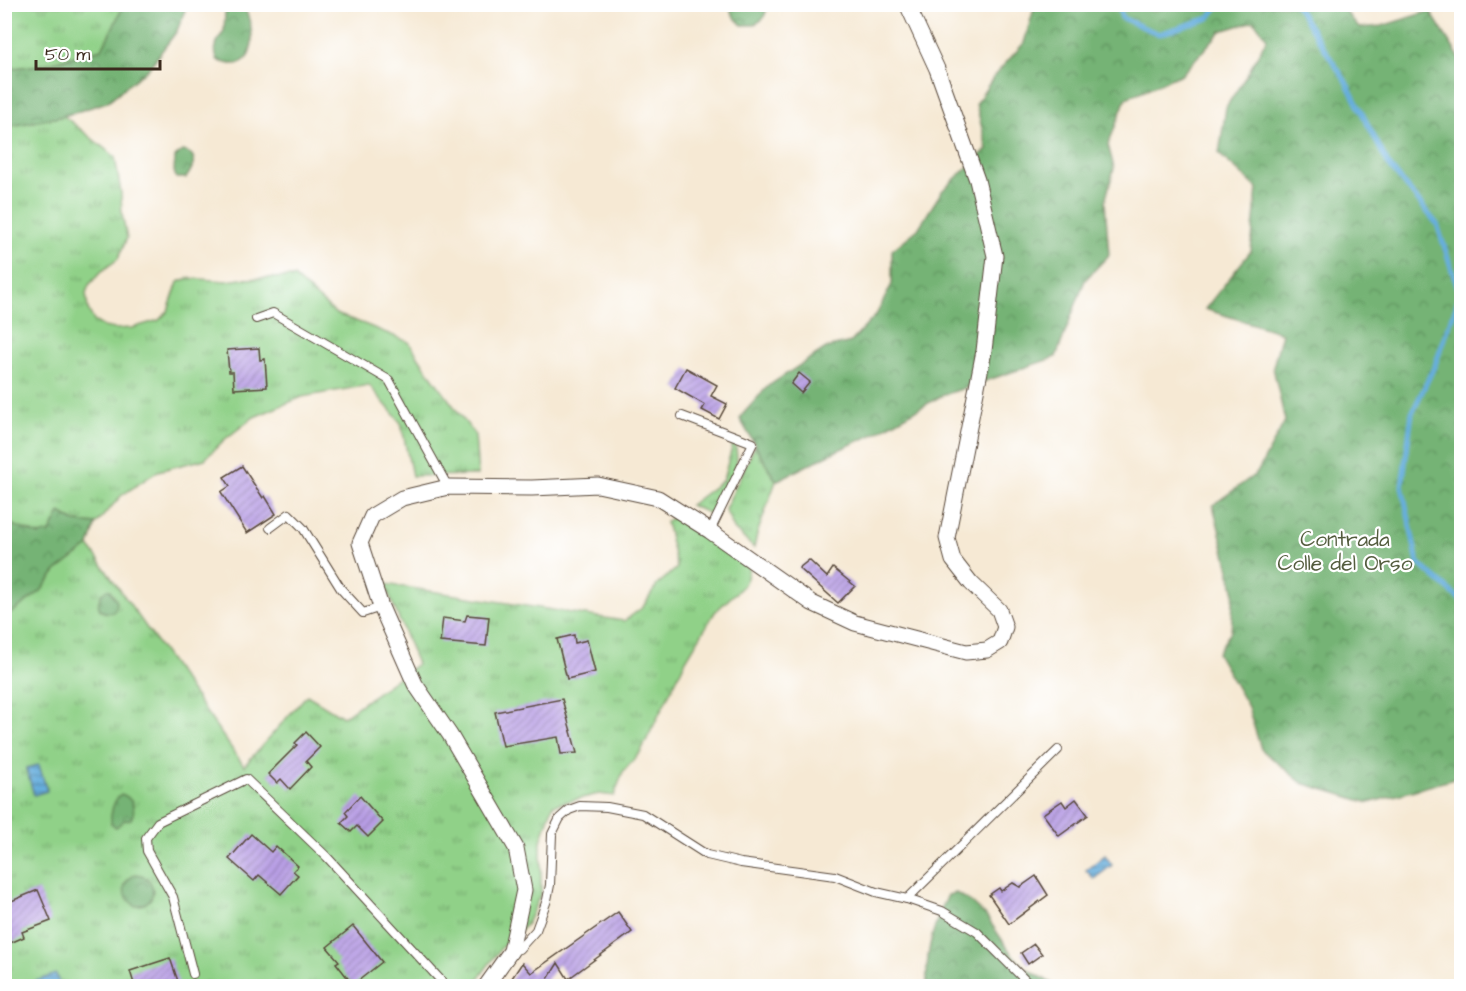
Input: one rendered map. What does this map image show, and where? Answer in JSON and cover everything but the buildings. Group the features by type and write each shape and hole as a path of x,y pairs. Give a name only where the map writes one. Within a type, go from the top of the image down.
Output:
{"street":[{"path":"486,987 511,951 524,890 516,848 450,735 415,684 381,607 360,543 372,516 402,498 448,487 532,488 598,485 658,498 710,531 812,603 855,622 966,652 987,650 1000,642 1005,627 999,610 971,583 952,560 947,538 984,351 994,256 977,180 937,69 907,4"}],"lane":[{"path":"256,319 273,313 389,381 448,487"},
{"path":"682,416 753,443 710,531"},
{"path":"270,528 289,514 303,528 341,589 363,613 381,607"},
{"path":"907,899 1058,750"},
{"path":"193,974 173,897 147,851 146,838 158,822 246,779 327,857 446,987"},
{"path":"511,951 519,949 536,930 547,900 550,885 552,834 560,818 569,810 580,806 607,807 643,814 707,855 741,863 835,876 876,892 907,899 942,911 977,932 1031,987"}],"green space":[{"path":"232,4 244,7 251,28 252,40 247,58 240,63 230,64 217,60 215,51 217,42 224,31 225,13"},
{"path":"767,4 763,19 754,25 742,25 732,14 730,8 730,5"},
{"name":"Contrada Colle del Orso","path":"1180,4 1340,5 1359,28 1382,26 1430,11 1462,62 1461,777 1369,803 1302,783 1261,749 1248,707 1217,653 1231,631 1234,589 1213,505 1257,473 1285,421 1273,367 1282,333 1205,309 1251,251 1257,188 1219,154 1226,107 1267,38 1254,21 1221,31 1182,74 1126,98 1108,145 1114,168 1105,202 1109,255 1085,280 1056,357 941,396 872,435 776,481 740,419 768,386 826,348 851,342 876,315 892,284 892,250 918,229 942,191 987,149 976,104 995,75 1024,43 1035,5 1136,5 1152,11"},
{"path":"5,5 124,5 102,49 42,65 5,69"},
{"path":"124,5 187,5 177,31 149,68 107,102 64,116 5,127 5,69 42,65 102,49"},
{"path":"64,116 115,157 121,193 127,238 118,259 89,285 86,293 88,309 94,321 104,327 115,329 132,328 159,320 168,311 178,282 188,278 226,281 294,277 336,314 409,342 475,435 478,475 412,476 401,423 369,385 302,397 254,417 224,440 205,459 158,471 121,496 96,524 75,522 60,513 50,533 39,535 5,522 4,155 11,126"},
{"path":"182,151 188,152 194,161 186,178 176,178 175,157"},
{"path":"734,440 737,454 736,466 732,481 719,503 710,514 690,505 723,480"},
{"path":"755,446 776,481 754,548 734,529 725,509"},
{"path":"60,513 75,522 96,524 89,546 56,571 41,591 5,615 5,522 39,535 50,532"},
{"path":"676,515 749,567 747,578 743,586 715,612 686,660 641,751 623,772 614,796 599,794 553,805 541,841 541,893 527,924 501,948 473,986 5,986 4,615 11,613 41,591 56,571 89,546 244,766 307,695 343,717 417,664 385,584 624,621 643,607 657,585 677,568 666,522"},
{"path":"106,590 110,590 117,602 113,612 103,612 99,606 100,598"},
{"path":"121,794 131,801 134,811 131,819 125,820 116,827 111,824 112,812"},
{"path":"136,874 148,881 153,891 148,901 143,905 135,906 127,898 124,889 127,881"},
{"path":"956,893 971,902 986,916 1011,953 1024,967 1056,986 927,986 927,962 934,928 948,895"}],"water":[{"path":"39,765 47,791 34,795 26,768"},
{"path":"1105,855 1112,865 1094,879 1086,870"},
{"path":"56,974 60,986 34,986 33,982"}],"waterway":[{"path":"1118,4 1122,18 1159,34 1209,18 1219,4"},
{"path":"1295,4 1345,80 1388,164 1437,224 1460,295 1435,365 1412,413 1402,486 1418,563 1462,601"}]}
